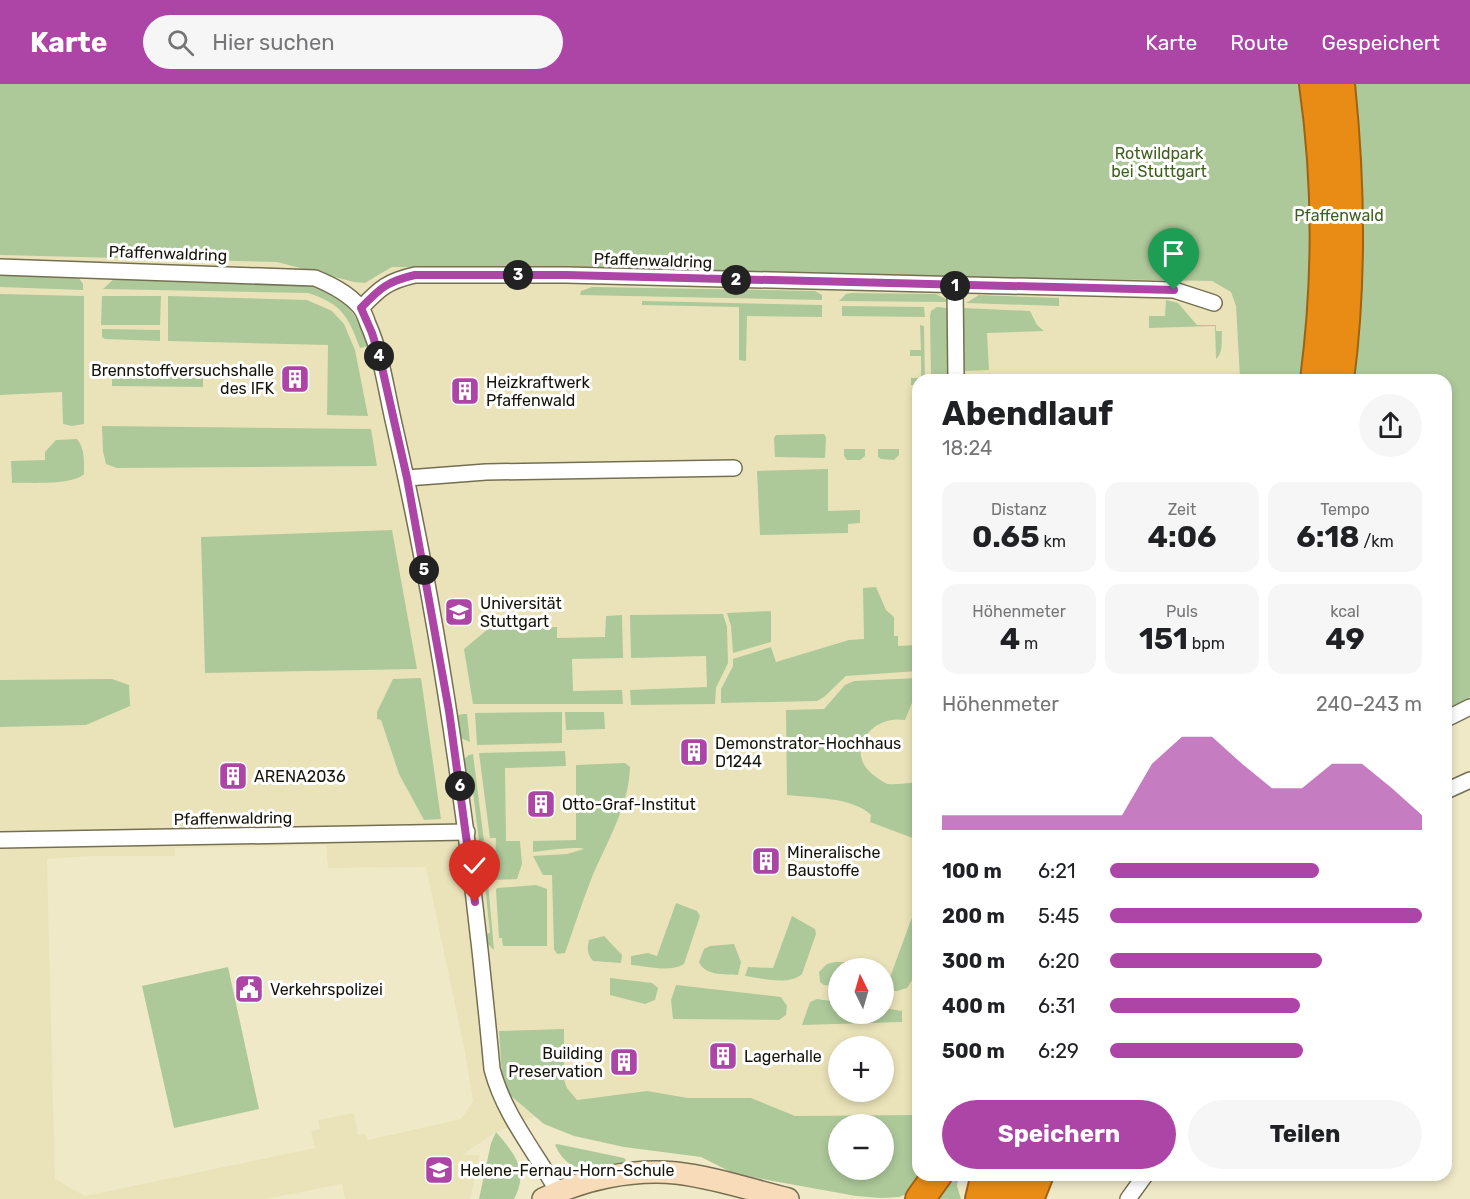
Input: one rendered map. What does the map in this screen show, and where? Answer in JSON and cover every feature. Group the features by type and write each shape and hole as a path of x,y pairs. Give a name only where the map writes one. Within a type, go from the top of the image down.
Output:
{"highway":[{"path":"1314,84 1320,123 1326,223 1320,342 1316,374"},
{"path":"1340,84 1346,142 1348,247 1347,299 1340,374"},
{"path":"966,1181 968,1199"},
{"path":"980,1199 984,1181"},
{"path":"1003,1199 1007,1181"},
{"path":"1029,1199 1036,1181"}],"street":[{"name":"Pfaffenwaldring","path":"0,267 315,278 336,287 361,308 381,363 407,478 443,675 467,832 492,1069 496,1086 508,1113 550,1195"},
{"name":"Pfaffenwaldring","path":"361,308 377,291 393,280 415,275 566,275 1174,290 1214,303"},
{"path":"955,286 957,374"},
{"path":"407,478 486,472 734,468"},
{"path":"1452,716 1470,707"},
{"path":"1452,788 1470,780"},
{"name":"Pfaffenwaldring","path":"0,840 467,832"},
{"path":"550,1195 598,1179 638,1173 676,1173 788,1199"},
{"path":"1128,1199 1141,1181"}],"shaded area":[{"name":"Universität Stuttgart","path":"0,255 277,262 354,282 376,278 392,267 1212,281 1231,292 1236,306 1240,374 912,374 912,1115 795,1116 751,1098 688,1098 647,1091 577,1100 496,1132 462,1155 480,1155 470,1199 345,1199 342,1184 266,1199 0,1199","holes":["326,845 328,868 426,867 465,1052 473,1101 461,1119 368,1140 366,1134 358,1135 354,1113 318,1120 320,1129 311,1131 315,1148 85,1196 55,1179 47,859 93,856 175,856 175,848"]}],"green space":[{"name":"Pfaffenwald","path":"0,84 1470,84 1470,697 1452,707 1452,374 1240,374 1236,306 1231,292 1212,281 392,267 365,283 277,262 0,255"},
{"path":"0,274 66,275 79,278 83,284 83,290 0,287"},
{"path":"116,277 311,284 333,295 348,308 359,324 369,346 360,348 352,327 336,307 308,293 103,289"},
{"path":"592,287 815,291 822,295 822,300 580,295 581,291"},
{"path":"0,294 84,296 84,424 72,426 63,424 62,392 0,395"},
{"path":"846,294 936,294 948,302 839,301"},
{"path":"979,295 1059,298 1059,306 966,303"},
{"path":"102,296 161,296 160,325 101,325"},
{"path":"168,296 307,300 332,311 344,324 355,350 368,416 327,415 328,345 168,341"},
{"path":"1166,300 1178,303 1197,325 1216,325 1216,331 1222,331 1221,350 1216,359 1215,326 1149,328 1149,316 1165,316"},
{"path":"642,301 822,305 822,317 747,316 746,361 739,360 739,307 642,305"},
{"path":"842,306 924,307 925,317 842,316"},
{"path":"937,307 948,308 948,374 931,374 931,311"},
{"path":"963,308 1030,311 1037,325 1044,331 987,333 989,370 965,371 963,367"},
{"path":"920,325 924,326 925,374 921,374 921,356 910,356 910,350 921,350"},
{"path":"102,329 160,330 160,341 105,339 102,337"},
{"path":"112,369 203,371 203,387 112,386"},
{"path":"102,426 371,429 377,466 117,468 106,464"},
{"path":"824,434 826,437 825,458 775,457 774,438 776,435"},
{"path":"77,439 83,451 84,474 78,478 60,482 12,483 11,461 45,460 45,452 56,440"},
{"path":"844,449 865,449 865,456 860,460 847,460 844,456"},
{"path":"878,449 899,449 899,455 894,460 881,459 878,457"},
{"path":"828,469 828,511 860,510 860,523 848,524 848,533 760,535 757,471"},
{"path":"392,530 417,669 205,673 201,537"},
{"path":"876,587 886,610 894,617 894,636 898,636 898,646 912,645 912,671 846,676 817,701 721,703 721,689 733,666 733,659 771,647 776,662 849,640 864,639 863,588"},
{"path":"771,611 771,642 733,653 731,626 727,613"},
{"path":"723,614 727,627 728,663 716,688 715,704 631,705 630,690 707,687 706,656 631,658 630,615"},
{"path":"622,615 623,658 572,659 573,691 622,690 623,704 473,704 464,649 488,629 557,627 557,638 605,637 606,616"},
{"path":"421,678 441,819 424,820 399,774 381,720 377,719 377,712 393,679"},
{"path":"912,678 912,703 905,720 892,720 871,729 861,747 861,758 866,768 885,783 912,782 912,838 870,822 871,815 854,805 832,799 787,795 786,710 824,709 845,685 854,681"},
{"path":"112,679 129,685 130,706 86,725 0,727 0,680"},
{"path":"562,712 562,743 477,745 475,713"},
{"path":"565,712 604,712 605,729 566,730"},
{"path":"467,714 470,742 461,738 458,715"},
{"path":"565,751 566,766 505,768 506,841 520,841 522,864 517,879 494,880 496,838 490,838 479,753"},
{"path":"473,754 484,841 479,841 471,776 467,776 464,759"},
{"path":"625,763 630,767 626,796 592,877 565,953 557,954 554,949 552,875 543,875 533,856 567,854 584,849 568,848 533,852 533,841 576,840 576,765"},
{"path":"481,848 485,848 494,950 487,943 485,934 490,933"},
{"path":"536,885 547,889 547,946 503,946 502,938 499,938 497,888"},
{"path":"676,903 697,911 700,916 684,964 665,969 631,965 631,956 648,953 657,956"},
{"path":"792,916 815,929 816,934 802,974 790,980 745,976 748,967 773,968"},
{"path":"912,917 912,980 907,988 894,991 894,966"},
{"path":"604,936 622,955 621,963 593,961 591,958 588,951 589,940"},
{"path":"734,944 741,962 738,975 710,972 702,967 699,962 704,949 710,946"},
{"path":"827,964 828,986 820,982 819,972"},
{"path":"228,967 259,1109 174,1128 142,986"},
{"path":"610,978 652,983 658,988 655,1000 645,1004 610,995"},
{"path":"676,985 781,997 787,1006 786,1015 779,1020 673,1019 671,1000"},
{"path":"817,999 828,1001 828,1024 835,1024 802,1025 810,1002"},
{"path":"894,1010 902,1011 902,1022 894,1022"},
{"path":"564,1029 564,1080 567,1088 577,1100 647,1091 688,1098 751,1098 795,1116 828,1116 828,1180 894,1180 894,1115 912,1115 912,1181 922,1181 909,1193 899,1197 881,1198 856,1196 735,1174 701,1157 624,1147 574,1136 544,1124 510,1095 502,1077 499,1031"},
{"path":"496,1132 518,1163 520,1180 514,1199 479,1199 491,1143"},
{"path":"555,1145 626,1160 625,1163 594,1168 576,1167 561,1156"},
{"path":"941,1181 958,1181 961,1199 939,1199 935,1192"}],"place":[{"name":"Brennstoffversuchshalle des IFK","path":"295,379"},
{"name":"Heizkraftwerk Pfaffenwald","path":"465,391"},
{"name":"Universität Stuttgart","path":"459,612"},
{"name":"Demonstrator-Hochhaus D1244","path":"694,752"},
{"name":"ARENA2036","path":"233,776"},
{"name":"Otto-Graf-Institut","path":"541,804"},
{"name":"Mineralische Baustoffe","path":"766,861"},
{"name":"Verkehrspolizei","path":"249,989"},
{"name":"Lagerhalle","path":"723,1056"},
{"name":"Building Preservation","path":"624,1062"},
{"name":"Helene-Fernau-Horn-Schule","path":"439,1170"}],"route":[{"path":"475,902 449,711 407,478 381,363 361,308 377,291 393,280 415,275 566,275 1174,290"}],"park label":[{"name":"Rotwildpark bei Stuttgart","path":"1159,162"}]}
